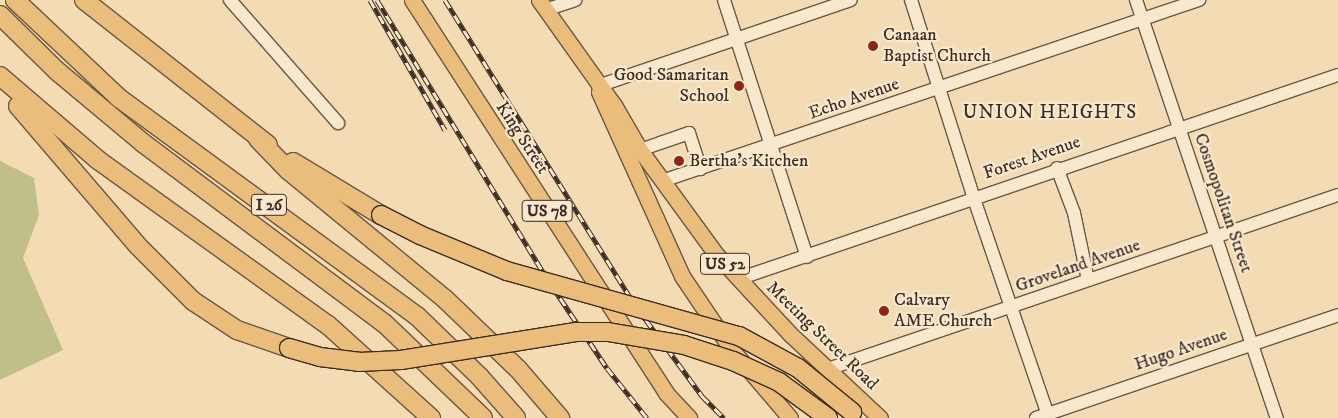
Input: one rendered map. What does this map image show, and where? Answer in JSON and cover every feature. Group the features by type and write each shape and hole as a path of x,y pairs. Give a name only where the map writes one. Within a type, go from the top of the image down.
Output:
{"highway":[{"name":"I 26","path":"15,0 119,98 417,316 479,376 516,418"},
{"path":"84,0 258,139 381,215 420,235 507,271 739,336 793,364 855,415"},
{"name":"I 26","path":"0,15 30,47 143,143 384,322 483,418"},
{"path":"0,76 98,160 328,326 431,418"},
{"path":"0,85 138,246 193,301 237,330 320,357 359,362 401,360 576,332 618,334 684,345 755,369 795,392 828,418"},
{"path":"258,139 288,170 445,300 518,369 560,418"}],"main road":[{"name":"King Street","path":"412,0 666,394 689,418"},
{"name":"Meeting Street Road","path":"542,5 598,86 614,105 640,150 662,181 738,279 880,418"},
{"name":"Meeting Street Road","path":"598,86 603,107 682,276 732,350 790,418"}],"street":[{"path":"230,0 338,123"},
{"path":"542,5 575,0"},
{"path":"724,0 807,257"},
{"path":"598,86 851,0"},
{"path":"911,0 973,196 1011,307 1044,417"},
{"name":"Cosmopolitan Street","path":"1136,0 1277,418"},
{"name":"Echo Avenue","path":"662,181 771,146 1199,0"},
{"name":"Forest Avenue","path":"738,279 807,257 973,196 1338,75"},
{"path":"640,150 689,133 701,169"},
{"path":"1057,168 1074,213 1088,280"},
{"name":"Groveland Avenue","path":"828,369 1216,238 1338,194"},
{"name":"Hugo Avenue","path":"1044,417 1338,315"}],"shaded area":[{"path":"0,161 34,178 39,215 23,258 63,350 0,380"}],"railway":[{"path":"370,0 445,130"},
{"path":"377,0 550,283 607,368 647,418"},
{"path":"445,0 635,305 702,396 724,418"}],"place":[{"name":"Canaan Baptist Church","path":"873,46"},
{"name":"Good Samaritan School","path":"739,86"},
{"name":"Bertha's Kitchen","path":"679,161"},
{"name":"Calvary AME Church","path":"884,311"}],"district":[{"name":"UNION HEIGHTS","path":"1050,113"}]}
